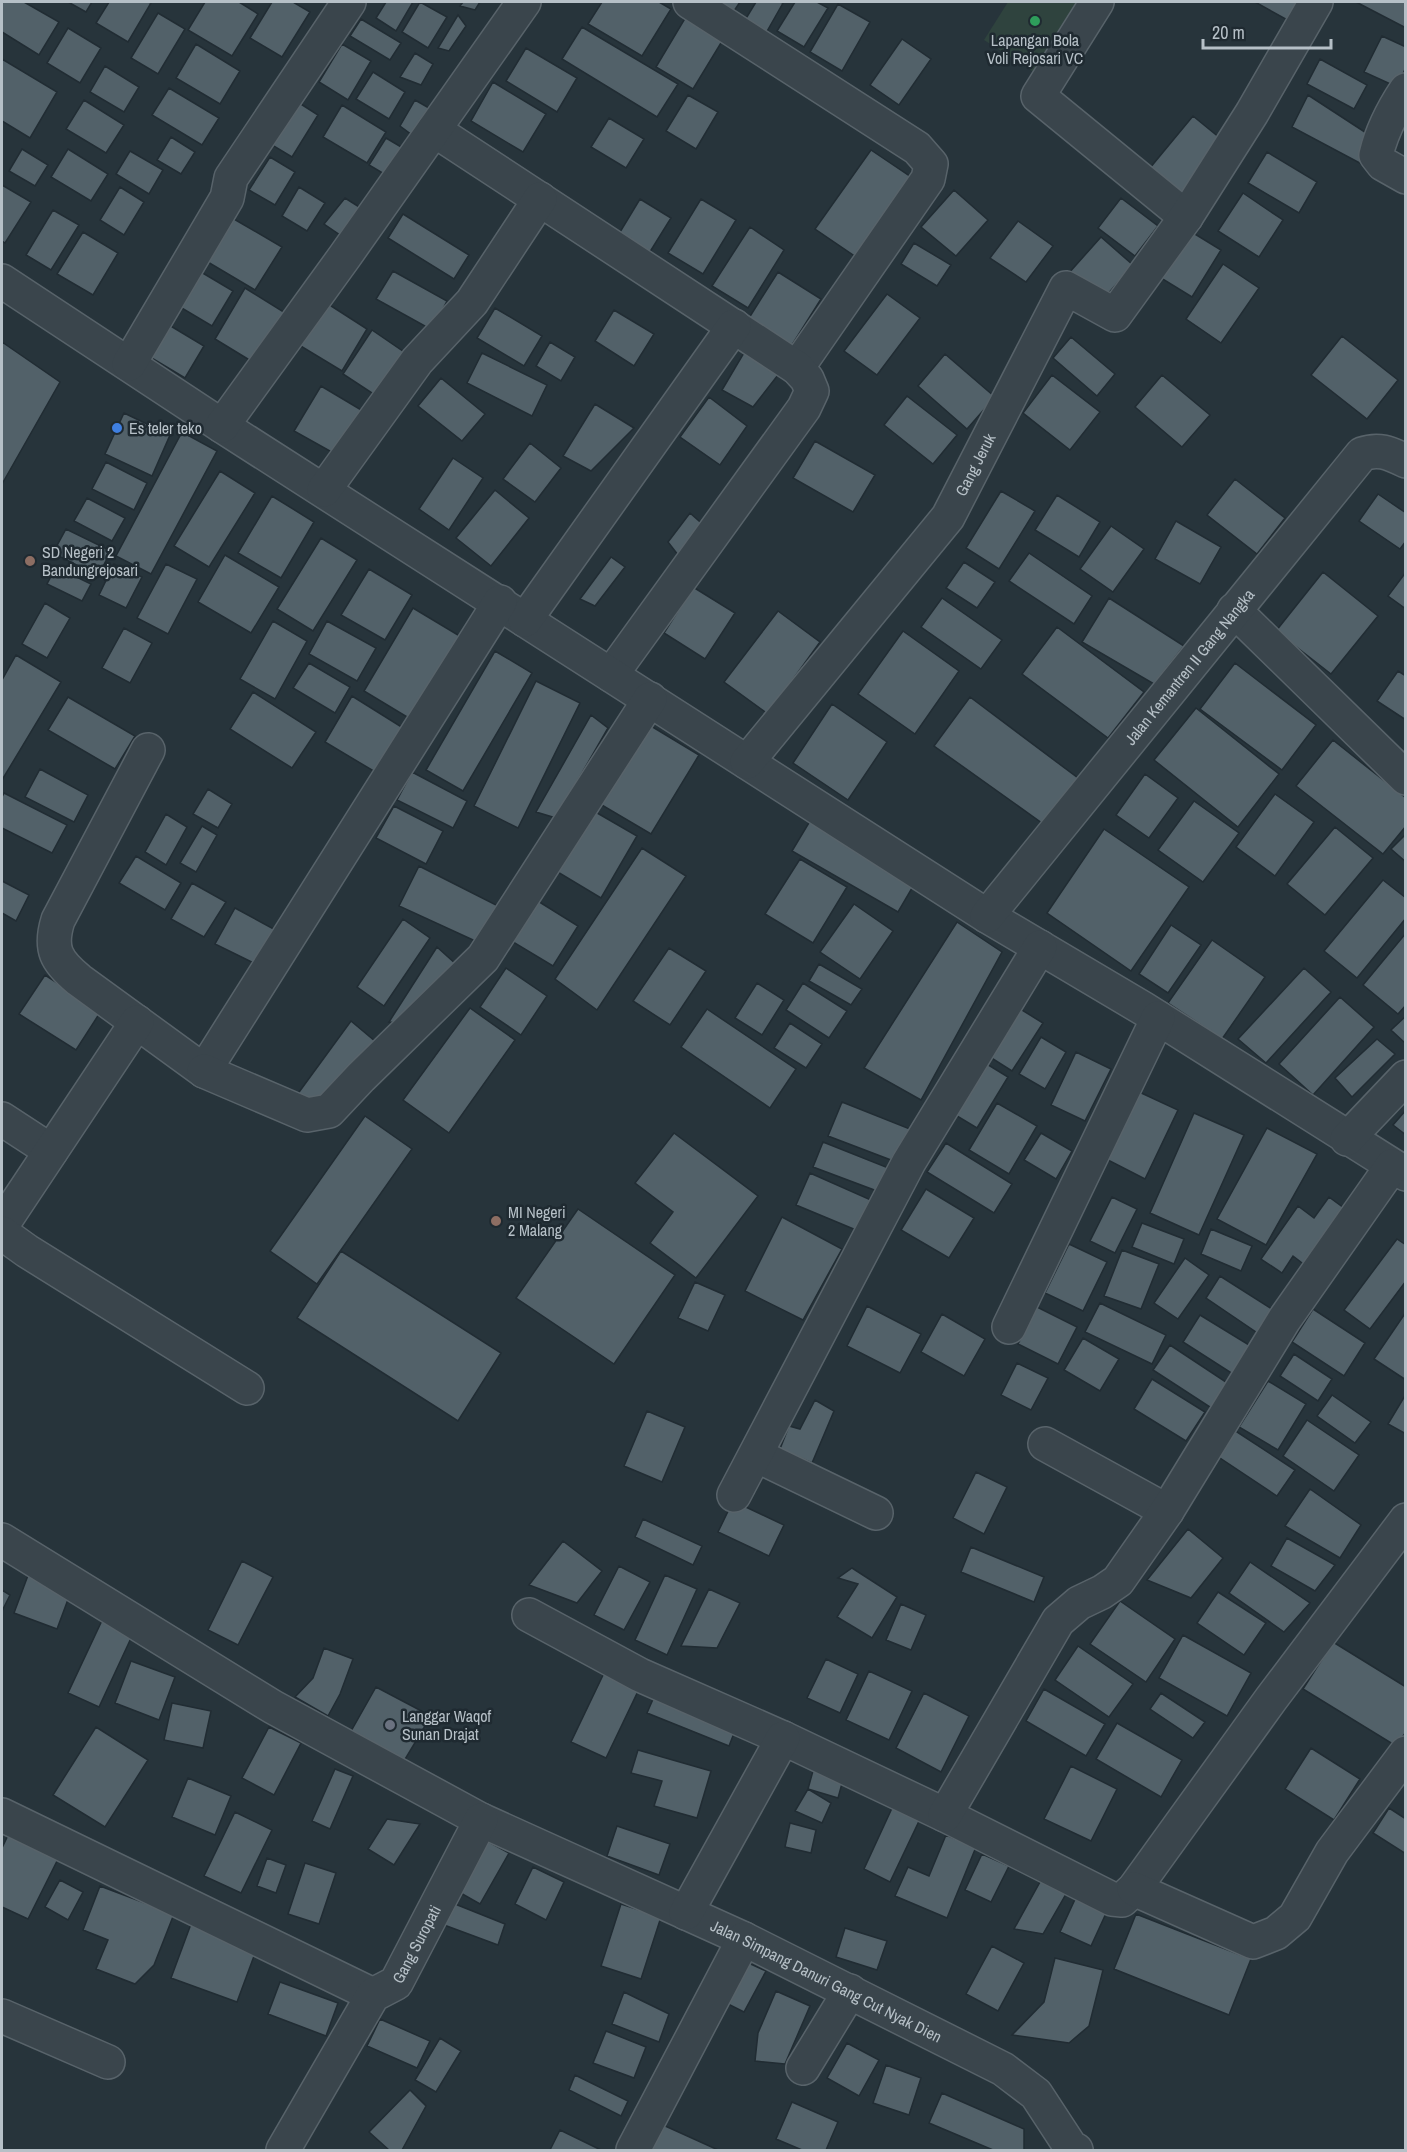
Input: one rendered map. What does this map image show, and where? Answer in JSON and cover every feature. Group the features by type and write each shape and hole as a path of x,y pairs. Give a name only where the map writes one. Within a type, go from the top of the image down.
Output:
{"street":[{"path":"129,364 227,198 231,178 349,2"},
{"path":"222,426 524,2"},
{"path":"690,2 917,148 931,165 928,179 797,368"},
{"path":"1097,2 1038,96 1186,218 1252,113 1316,2"},
{"path":"1406,90 1384,128 1376,155 1383,164 1406,177"},
{"path":"434,130 797,368 807,379 812,391 804,408 611,675"},
{"path":"324,490 417,361 472,302 540,199"},
{"name":"Gang Jeruk","path":"747,762 948,517 1066,288 1116,315 1186,218"},
{"path":"2,281 222,426 987,916 1158,1018 1399,1170 1284,1320 1167,1510 1118,1581 1102,1593 1079,1603 1058,1621 945,1815"},
{"path":"204,1071 512,611 734,326"},
{"name":"Jalan Kemantren II Gang Nangka","path":"987,916 1362,454 1372,450 1384,450 1406,461"},
{"path":"1234,610 1406,778"},
{"path":"148,750 58,920 53,936 55,952 64,968 204,1071 307,1115 329,1111 483,958 650,699"},
{"path":"734,1495 909,1162 1040,947"},
{"path":"1009,1327 1158,1018"},
{"path":"2,1225 137,1022"},
{"path":"1347,1139 1406,1077"},
{"path":"2,1119 51,1151"},
{"path":"2,1233 27,1251 247,1388"},
{"path":"1045,1444 1167,1510"},
{"path":"756,1455 876,1513"},
{"path":"529,1615 640,1675 783,1738 945,1815 1112,1899 1122,1900 1134,1890 1271,1699 1406,1520"},
{"name":"Jalan Simpang Danuri Gang Cut Nyak Dien","path":"2,1540 273,1707 481,1820 744,1939 1003,2069 1036,2094 1073,2150"},
{"path":"686,1913 783,1738"},
{"path":"1134,1890 1253,1942 1276,1933 1295,1917 1332,1852 1406,1753"},
{"path":"3,1819 373,1995"},
{"name":"Gang Suropati","path":"283,2151 373,1995 396,1983 481,1820"},
{"path":"633,2151 744,1939"},
{"path":"803,2068 850,1991"},
{"path":"2,2016 108,2062"}],"green space":[{"name":"Lapangan Bola Voli Rejosari VC","path":"1008,2 1086,2 1040,76 984,40"}],"building":[{"path":"2,2 24,2 59,22 39,55 2,32"},
{"path":"68,2 92,2 86,12"},
{"path":"109,2 151,3 128,42 96,23"},
{"path":"205,2 239,2 258,14 232,56 188,30"},
{"path":"272,2 293,2 310,12 282,57 250,38"},
{"path":"386,2 413,2 396,31 376,18"},
{"path":"420,2 447,17 428,48 402,32"},
{"path":"463,2 480,2 475,10 460,6"},
{"path":"602,2 659,2 671,9 642,56 588,24"},
{"path":"719,2 740,2 734,11"},
{"path":"756,2 783,3 766,33 745,20"},
{"path":"795,2 817,2 828,8 804,47 777,31"},
{"path":"1255,2 1302,2 1291,22"},
{"path":"1356,2 1406,2 1406,28"},
{"path":"838,4 870,22 842,71 810,52"},
{"path":"158,13 185,29 158,74 131,58"},
{"path":"458,15 466,26 449,51 438,48"},
{"path":"687,15 724,38 693,89 656,67"},
{"path":"361,19 401,43 390,60 350,36"},
{"path":"582,27 678,84 657,117 562,59"},
{"path":"68,28 101,48 80,83 47,63"},
{"path":"1382,36 1406,47 1406,67 1397,87 1364,72"},
{"path":"902,39 931,59 899,105 870,85"},
{"path":"196,44 240,71 220,104 176,78"},
{"path":"342,44 371,61 348,100 319,82"},
{"path":"526,48 577,78 557,112 506,81"},
{"path":"415,53 433,64 421,85 400,77"},
{"path":"2,59 57,92 30,138 2,121"},
{"path":"1320,59 1367,85 1354,109 1307,84"},
{"path":"105,66 139,87 124,112 90,92"},
{"path":"373,72 405,92 389,119 356,99"},
{"path":"493,82 546,114 523,152 471,121"},
{"path":"169,88 219,118 202,145 152,115"},
{"path":"688,95 718,112 696,149 666,131"},
{"path":"1308,95 1374,138 1371,169 1292,127"},
{"path":"293,99 318,115 292,157 267,142"},
{"path":"84,100 124,125 106,153 66,129"},
{"path":"415,100 436,112 419,140 400,126"},
{"path":"342,105 386,132 367,163 323,137"},
{"path":"1193,116 1237,152 1185,216 1140,180"},
{"path":"609,118 644,139 626,168 591,147"},
{"path":"171,137 195,152 181,174 157,160"},
{"path":"386,138 408,151 391,178 369,165"},
{"path":"22,149 48,165 35,186 9,171"},
{"path":"68,149 108,174 91,201 51,177"},
{"path":"871,150 911,177 856,257 815,229"},
{"path":"130,151 163,170 149,194 116,174"},
{"path":"1267,152 1317,182 1299,213 1248,183"},
{"path":"270,157 295,172 275,205 249,190"},
{"path":"2,185 31,202 5,243 2,241"},
{"path":"120,187 144,202 124,235 100,220"},
{"path":"299,187 325,203 307,231 282,216"},
{"path":"954,190 988,220 956,256 921,227"},
{"path":"1243,193 1283,220 1259,257 1218,231"},
{"path":"345,198 364,210 346,239 324,224"},
{"path":"1121,198 1158,226 1135,256 1098,228"},
{"path":"640,199 671,218 648,255 617,237"},
{"path":"701,199 736,220 703,274 668,253"},
{"path":"53,210 79,225 51,270 26,255"},
{"path":"403,214 469,255 454,279 388,238"},
{"path":"227,215 282,247 255,290 201,258"},
{"path":"1018,221 1053,246 1026,282 990,258"},
{"path":"750,227 784,250 748,308 712,286"},
{"path":"1190,231 1221,250 1192,297 1161,278"},
{"path":"83,232 118,253 93,295 57,274"},
{"path":"1101,237 1133,265 1100,303 1068,274"},
{"path":"914,243 951,265 937,286 901,264"},
{"path":"1223,264 1259,288 1221,343 1186,319"},
{"path":"393,271 447,301 432,330 376,299"},
{"path":"201,272 233,291 212,326 180,307"},
{"path":"778,272 821,299 792,345 749,318"},
{"path":"245,288 287,314 256,364 215,339"},
{"path":"887,294 920,318 877,375 844,351"},
{"path":"325,302 367,329 342,371 299,345"},
{"path":"495,308 542,336 524,366 477,338"},
{"path":"614,310 654,334 634,366 595,341"},
{"path":"164,322 204,346 185,378 145,354"},
{"path":"372,330 407,354 378,397 343,374"},
{"path":"1342,336 1398,380 1367,419 1311,375"},
{"path":"1071,337 1115,374 1097,396 1053,358"},
{"path":"2,342 60,382 2,484"},
{"path":"550,342 575,357 561,381 536,366"},
{"path":"745,351 778,375 753,407 722,390"},
{"path":"482,353 547,385 532,416 467,383"},
{"path":"945,354 995,397 967,429 918,386"},
{"path":"1052,375 1100,412 1070,450 1023,413"},
{"path":"1162,375 1210,415 1182,447 1135,407"},
{"path":"441,378 485,414 462,441 418,406"},
{"path":"321,386 363,411 337,455 294,431"},
{"path":"907,396 957,435 933,464 884,425"},
{"path":"709,397 747,426 720,465 680,437"},
{"path":"595,404 634,428 591,471 563,456"},
{"path":"124,413 170,435 152,476 105,454"},
{"path":"182,432 217,451 151,574 116,556"},
{"path":"815,441 875,475 853,512 793,478"},
{"path":"530,443 561,468 535,502 503,479"},
{"path":"453,458 483,478 449,530 419,509"},
{"path":"106,462 147,483 134,510 92,489"},
{"path":"220,471 255,493 209,567 174,546"},
{"path":"1235,479 1285,518 1257,554 1207,515"},
{"path":"495,490 529,518 491,566 456,538"},
{"path":"1001,491 1035,511 999,569 966,548"},
{"path":"1378,494 1406,513 1406,541 1400,549 1359,521"},
{"path":"1057,495 1100,522 1079,557 1035,530"},
{"path":"272,496 314,522 281,578 238,553"},
{"path":"87,498 125,518 112,541 74,521"},
{"path":"690,513 708,529 682,560 668,542"},
{"path":"1176,521 1221,547 1200,584 1155,559"},
{"path":"1111,526 1144,549 1113,592 1080,569"},
{"path":"66,529 111,551 98,576 53,553"},
{"path":"321,538 357,560 313,631 277,609"},
{"path":"1029,553 1092,596 1074,624 1009,581"},
{"path":"225,555 279,587 251,633 198,602"},
{"path":"611,557 625,567 595,606 580,599"},
{"path":"964,562 995,582 977,608 946,588"},
{"path":"114,564 142,577 126,608 99,595"},
{"path":"166,564 197,579 168,634 137,618"},
{"path":"56,567 91,584 82,601 47,584"},
{"path":"369,569 412,595 385,640 341,615"},
{"path":"1323,572 1378,616 1331,674 1276,631"},
{"path":"1406,572 1406,609 1388,596"},
{"path":"693,587 735,613 705,659 664,633"},
{"path":"942,598 1002,640 981,669 921,627"},
{"path":"1109,598 1184,646 1154,684 1082,642"},
{"path":"45,603 70,618 47,658 22,644"},
{"path":"413,608 468,641 417,723 364,691"},
{"path":"778,611 820,642 768,714 724,682"},
{"path":"273,621 307,641 275,699 240,679"},
{"path":"327,621 376,648 357,681 309,654"},
{"path":"1057,627 1144,692 1108,738 1022,674"},
{"path":"124,628 152,643 130,683 102,668"},
{"path":"903,631 959,671 915,734 858,694"},
{"path":"495,651 532,673 463,791 426,770"},
{"path":"16,655 61,682 2,780 2,680"},
{"path":"309,663 350,687 335,713 293,688"},
{"path":"1235,663 1316,725 1282,770 1200,709"},
{"path":"1398,671 1406,676 1406,720 1377,701"},
{"path":"536,681 580,703 518,828 474,806"},
{"path":"253,692 316,732 292,768 230,729"},
{"path":"352,696 408,731 382,776 325,742"},
{"path":"68,697 135,736 115,769 48,730"},
{"path":"970,697 1078,778 1042,823 934,746"},
{"path":"832,704 887,742 848,800 793,763"},
{"path":"1196,708 1279,774 1238,827 1154,760"},
{"path":"591,715 608,728 556,818 536,812"},
{"path":"646,723 699,755 651,834 595,801"},
{"path":"1333,740 1406,798 1406,826 1383,854 1296,786"},
{"path":"40,769 88,795 74,822 25,797"},
{"path":"412,772 467,801 453,828 397,800"},
{"path":"1145,774 1178,798 1149,838 1116,815"},
{"path":"208,789 232,804 218,828 193,814"},
{"path":"4,793 67,825 52,853 2,828"},
{"path":"1275,794 1314,822 1275,876 1236,847"},
{"path":"1194,801 1239,833 1203,882 1158,850"},
{"path":"394,806 443,831 426,864 376,838"},
{"path":"592,810 637,836 601,898 556,871"},
{"path":"166,814 187,827 166,865 145,852"},
{"path":"810,821 915,883 898,912 792,851"},
{"path":"202,826 217,835 196,872 180,863"},
{"path":"1335,827 1373,858 1325,915 1287,884"},
{"path":"1104,829 1189,887 1131,971 1047,913"},
{"path":"1406,834 1406,862 1391,849"},
{"path":"642,848 686,876 597,1010 555,979"},
{"path":"136,856 181,883 165,910 119,883"},
{"path":"800,859 847,887 813,943 765,914"},
{"path":"419,866 508,911 484,945 399,906"},
{"path":"1383,880 1406,898 1406,918 1357,978 1324,951"},
{"path":"2,881 29,895 16,921 2,913"},
{"path":"192,883 226,902 204,937 171,919"},
{"path":"533,898 578,926 553,966 508,939"},
{"path":"854,904 893,931 860,979 820,952"},
{"path":"235,908 281,933 262,967 215,944"},
{"path":"403,919 430,938 384,1006 357,987"},
{"path":"957,922 1002,952 921,1100 864,1068"},
{"path":"1171,925 1201,945 1168,993 1139,974"},
{"path":"1406,933 1406,1005 1398,1014 1363,985"},
{"path":"1212,940 1265,977 1222,1039 1168,1003"},
{"path":"437,947 458,966 403,1023 389,1022"},
{"path":"669,948 706,971 670,1025 633,1001"},
{"path":"819,964 862,989 851,1005 809,981"},
{"path":"506,968 547,996 521,1035 480,1007"},
{"path":"1304,968 1331,992 1266,1063 1238,1039"},
{"path":"45,975 101,1011 76,1050 19,1014"},
{"path":"757,983 784,1000 762,1035 735,1018"},
{"path":"803,983 847,1011 829,1038 786,1010"},
{"path":"1340,997 1374,1027 1313,1095 1279,1064"},
{"path":"1012,1004 1043,1023 1012,1071 982,1052"},
{"path":"470,1008 515,1040 449,1133 403,1100"},
{"path":"707,1009 796,1069 770,1108 681,1047"},
{"path":"1406,1016 1406,1043 1405,1043 1391,1030"},
{"path":"351,1021 376,1042 316,1109 294,1099"},
{"path":"790,1023 822,1044 806,1068 774,1048"},
{"path":"1041,1037 1066,1052 1045,1089 1019,1074"},
{"path":"1377,1039 1395,1054 1352,1097 1335,1078"},
{"path":"1076,1052 1111,1069 1085,1121 1051,1105"},
{"path":"977,1058 1008,1077 977,1128 947,1110"},
{"path":"1137,1091 1178,1110 1145,1179 1104,1158"},
{"path":"842,1102 910,1129 891,1160 828,1136"},
{"path":"997,1103 1037,1126 1009,1174 969,1150"},
{"path":"1406,1110 1406,1135 1393,1125"},
{"path":"1194,1113 1244,1135 1199,1235 1150,1213"},
{"path":"365,1116 412,1149 317,1284 270,1251"},
{"path":"1267,1128 1317,1154 1266,1245 1217,1219"},
{"path":"674,1133 758,1196 696,1278 650,1243 673,1212 635,1183"},
{"path":"1041,1133 1072,1151 1056,1179 1024,1160"},
{"path":"823,1142 891,1169 877,1191 813,1167"},
{"path":"946,1143 1012,1184 994,1213 927,1172"},
{"path":"810,1173 871,1200 856,1230 796,1205"},
{"path":"926,1189 974,1218 949,1258 901,1230"},
{"path":"1112,1197 1137,1209 1115,1253 1090,1241"},
{"path":"1329,1197 1352,1214 1310,1269 1293,1256 1282,1273 1261,1259 1298,1206 1314,1218"},
{"path":"578,1209 675,1275 614,1364 516,1298"},
{"path":"782,1217 842,1249 803,1320 745,1291"},
{"path":"1142,1223 1184,1239 1174,1264 1132,1247"},
{"path":"1211,1229 1252,1246 1241,1271 1201,1254"},
{"path":"1397,1239 1406,1245 1406,1281 1370,1329 1344,1310"},
{"path":"1069,1244 1107,1262 1083,1311 1045,1293"},
{"path":"1122,1250 1159,1264 1141,1309 1104,1296"},
{"path":"341,1251 501,1353 458,1421 297,1318"},
{"path":"1185,1258 1209,1275 1178,1319 1154,1303"},
{"path":"1220,1276 1275,1311 1259,1334 1206,1298"},
{"path":"695,1282 725,1295 708,1331 678,1318"},
{"path":"1100,1303 1166,1335 1152,1364 1085,1332"},
{"path":"867,1306 921,1334 900,1373 847,1346"},
{"path":"1037,1307 1077,1327 1058,1364 1018,1344"},
{"path":"1313,1309 1365,1343 1344,1376 1292,1342"},
{"path":"1406,1312 1406,1380 1374,1359"},
{"path":"942,1314 985,1339 964,1376 921,1352"},
{"path":"1200,1315 1254,1348 1236,1376 1183,1342"},
{"path":"1083,1338 1119,1359 1100,1391 1064,1370"},
{"path":"1170,1345 1232,1386 1216,1411 1153,1370"},
{"path":"1294,1354 1332,1379 1318,1401 1280,1376"},
{"path":"1017,1363 1048,1378 1031,1410 1001,1395"},
{"path":"1152,1379 1205,1412 1186,1441 1134,1409"},
{"path":"1268,1381 1306,1404 1278,1450 1239,1427"},
{"path":"1406,1394 1406,1434 1388,1424"},
{"path":"1332,1395 1371,1422 1355,1443 1317,1416"},
{"path":"815,1400 834,1411 812,1463 780,1449 789,1426 800,1429"},
{"path":"647,1411 685,1427 662,1482 624,1466"},
{"path":"1307,1420 1359,1455 1334,1491 1283,1456"},
{"path":"1231,1428 1295,1470 1277,1496 1214,1454"},
{"path":"976,1472 1007,1487 984,1534 953,1518"},
{"path":"1310,1489 1361,1525 1340,1558 1285,1526"},
{"path":"733,1501 784,1525 769,1556 718,1532"},
{"path":"643,1519 702,1546 693,1565 635,1537"},
{"path":"1188,1529 1223,1558 1191,1598 1147,1580"},
{"path":"1287,1538 1335,1565 1315,1591 1271,1566"},
{"path":"563,1541 602,1571 577,1603 529,1585"},
{"path":"971,1547 1044,1577 1034,1602 961,1572"},
{"path":"242,1561 273,1577 238,1645 208,1630"},
{"path":"1250,1562 1310,1603 1284,1632 1229,1593"},
{"path":"619,1566 650,1582 624,1630 594,1615"},
{"path":"852,1568 897,1597 872,1638 837,1617 858,1584 838,1578"},
{"path":"30,1570 73,1586 57,1629 14,1613"},
{"path":"665,1575 697,1589 667,1655 635,1640"},
{"path":"709,1589 740,1603 717,1648 681,1646"},
{"path":"2,1590 10,1595 2,1611"},
{"path":"1218,1592 1266,1623 1244,1655 1197,1623"},
{"path":"1120,1601 1175,1639 1146,1682 1090,1644"},
{"path":"901,1604 926,1615 911,1650 886,1640"},
{"path":"106,1612 132,1636 99,1707 68,1693"},
{"path":"1183,1635 1251,1673 1227,1716 1159,1678"},
{"path":"1333,1642 1406,1687 1406,1732 1396,1746 1303,1689"},
{"path":"1078,1646 1133,1684 1109,1717 1055,1680"},
{"path":"324,1648 353,1659 340,1694 328,1716 295,1697 313,1678"},
{"path":"826,1659 858,1674 840,1713 807,1698"},
{"path":"131,1661 175,1677 159,1720 115,1703"},
{"path":"605,1671 640,1687 606,1758 571,1742"},
{"path":"869,1671 912,1691 889,1740 846,1720"},
{"name":"Langgar Waqof Sunan Drajat","path":"376,1687 431,1716 401,1766 350,1733"},
{"path":"1044,1689 1105,1724 1086,1756 1026,1721"},
{"path":"657,1690 738,1723 729,1746 647,1713"},
{"path":"924,1693 969,1716 941,1772 896,1748"},
{"path":"1161,1693 1205,1722 1193,1738 1150,1709"},
{"path":"172,1703 211,1711 203,1748 164,1740"},
{"path":"1117,1723 1182,1760 1161,1797 1096,1759"},
{"path":"96,1727 148,1760 105,1827 53,1795"},
{"path":"269,1727 301,1743 274,1795 242,1778"},
{"path":"1311,1748 1360,1779 1334,1820 1285,1789"},
{"path":"638,1750 711,1771 697,1818 654,1806 662,1781 631,1773"},
{"path":"816,1760 846,1769 838,1798 808,1789"},
{"path":"1071,1766 1117,1789 1091,1841 1044,1819"},
{"path":"335,1769 353,1776 330,1829 312,1821"},
{"path":"188,1778 231,1796 215,1835 172,1817"},
{"path":"808,1789 831,1803 822,1823 795,1811"},
{"path":"893,1806 920,1819 890,1882 864,1869"},
{"path":"1389,1808 1406,1819 1406,1854 1373,1833"},
{"path":"235,1812 272,1830 241,1893 204,1876"},
{"path":"387,1819 420,1824 394,1865 368,1849"},
{"path":"790,1823 816,1830 811,1853 785,1847"},
{"path":"617,1826 670,1844 659,1875 607,1856"},
{"path":"10,1831 60,1855 28,1919 2,1907 2,1848"},
{"path":"946,1835 976,1847 947,1918 895,1896 908,1867 929,1876"},
{"path":"478,1836 509,1853 480,1904 450,1887"},
{"path":"982,1854 1009,1866 991,1902 965,1890"},
{"path":"267,1858 286,1865 276,1893 257,1886"},
{"path":"305,1863 336,1873 319,1924 288,1914"},
{"path":"533,1867 564,1882 546,1920 515,1904"},
{"path":"1045,1873 1070,1887 1043,1934 1014,1929"},
{"path":"60,1880 83,1892 68,1920 45,1907"},
{"path":"100,1886 174,1914 154,1965 135,1984 96,1969 108,1940 83,1930"},
{"path":"1077,1895 1108,1909 1091,1946 1060,1932"},
{"path":"445,1900 505,1924 498,1945 436,1922"},
{"path":"621,1904 661,1917 641,1979 601,1966"},
{"path":"1136,1914 1251,1959 1229,2015 1114,1969"},
{"path":"191,1924 257,1948 237,2002 171,1978"},
{"path":"845,1928 887,1941 877,1970 836,1957"},
{"path":"992,1946 1024,1963 998,2011 966,1994"},
{"path":"1055,1958 1103,1970 1089,2026 1069,2043 1012,2035 1044,2002"},
{"path":"742,1960 766,1971 744,2012 716,1998"},
{"path":"280,1982 338,2003 326,2036 268,2014"},
{"path":"776,1991 810,2006 785,2064 755,2061 758,2033"},
{"path":"624,1992 669,2014 659,2042 612,2024"},
{"path":"380,2019 430,2041 417,2068 367,2046"},
{"path":"606,2031 646,2047 634,2078 593,2063"},
{"path":"440,2038 461,2051 436,2092 415,2080"},
{"path":"847,2043 879,2060 859,2096 827,2078"},
{"path":"886,2065 921,2078 909,2115 873,2103"},
{"path":"575,2075 628,2101 621,2116 569,2090"},
{"path":"410,2090 426,2106 402,2150 389,2150 369,2132"},
{"path":"942,2093 1024,2129 1024,2150 993,2150 929,2123"},
{"path":"792,2102 838,2122 826,2150 802,2150 776,2139"},
{"path":"663,2125 716,2149 651,2150"},
{"path":"560,2130 601,2150 550,2150"}],"place":[{"name":"Lapangan Bola Voli Rejosari VC","path":"1035,21"},
{"name":"Es teler teko","path":"117,428"},
{"name":"SD Negeri 2 Bandungrejosari","path":"30,561"},
{"name":"MI Negeri 2 Malang","path":"496,1221"},
{"name":"Langgar Waqof Sunan Drajat","path":"390,1725"}]}
